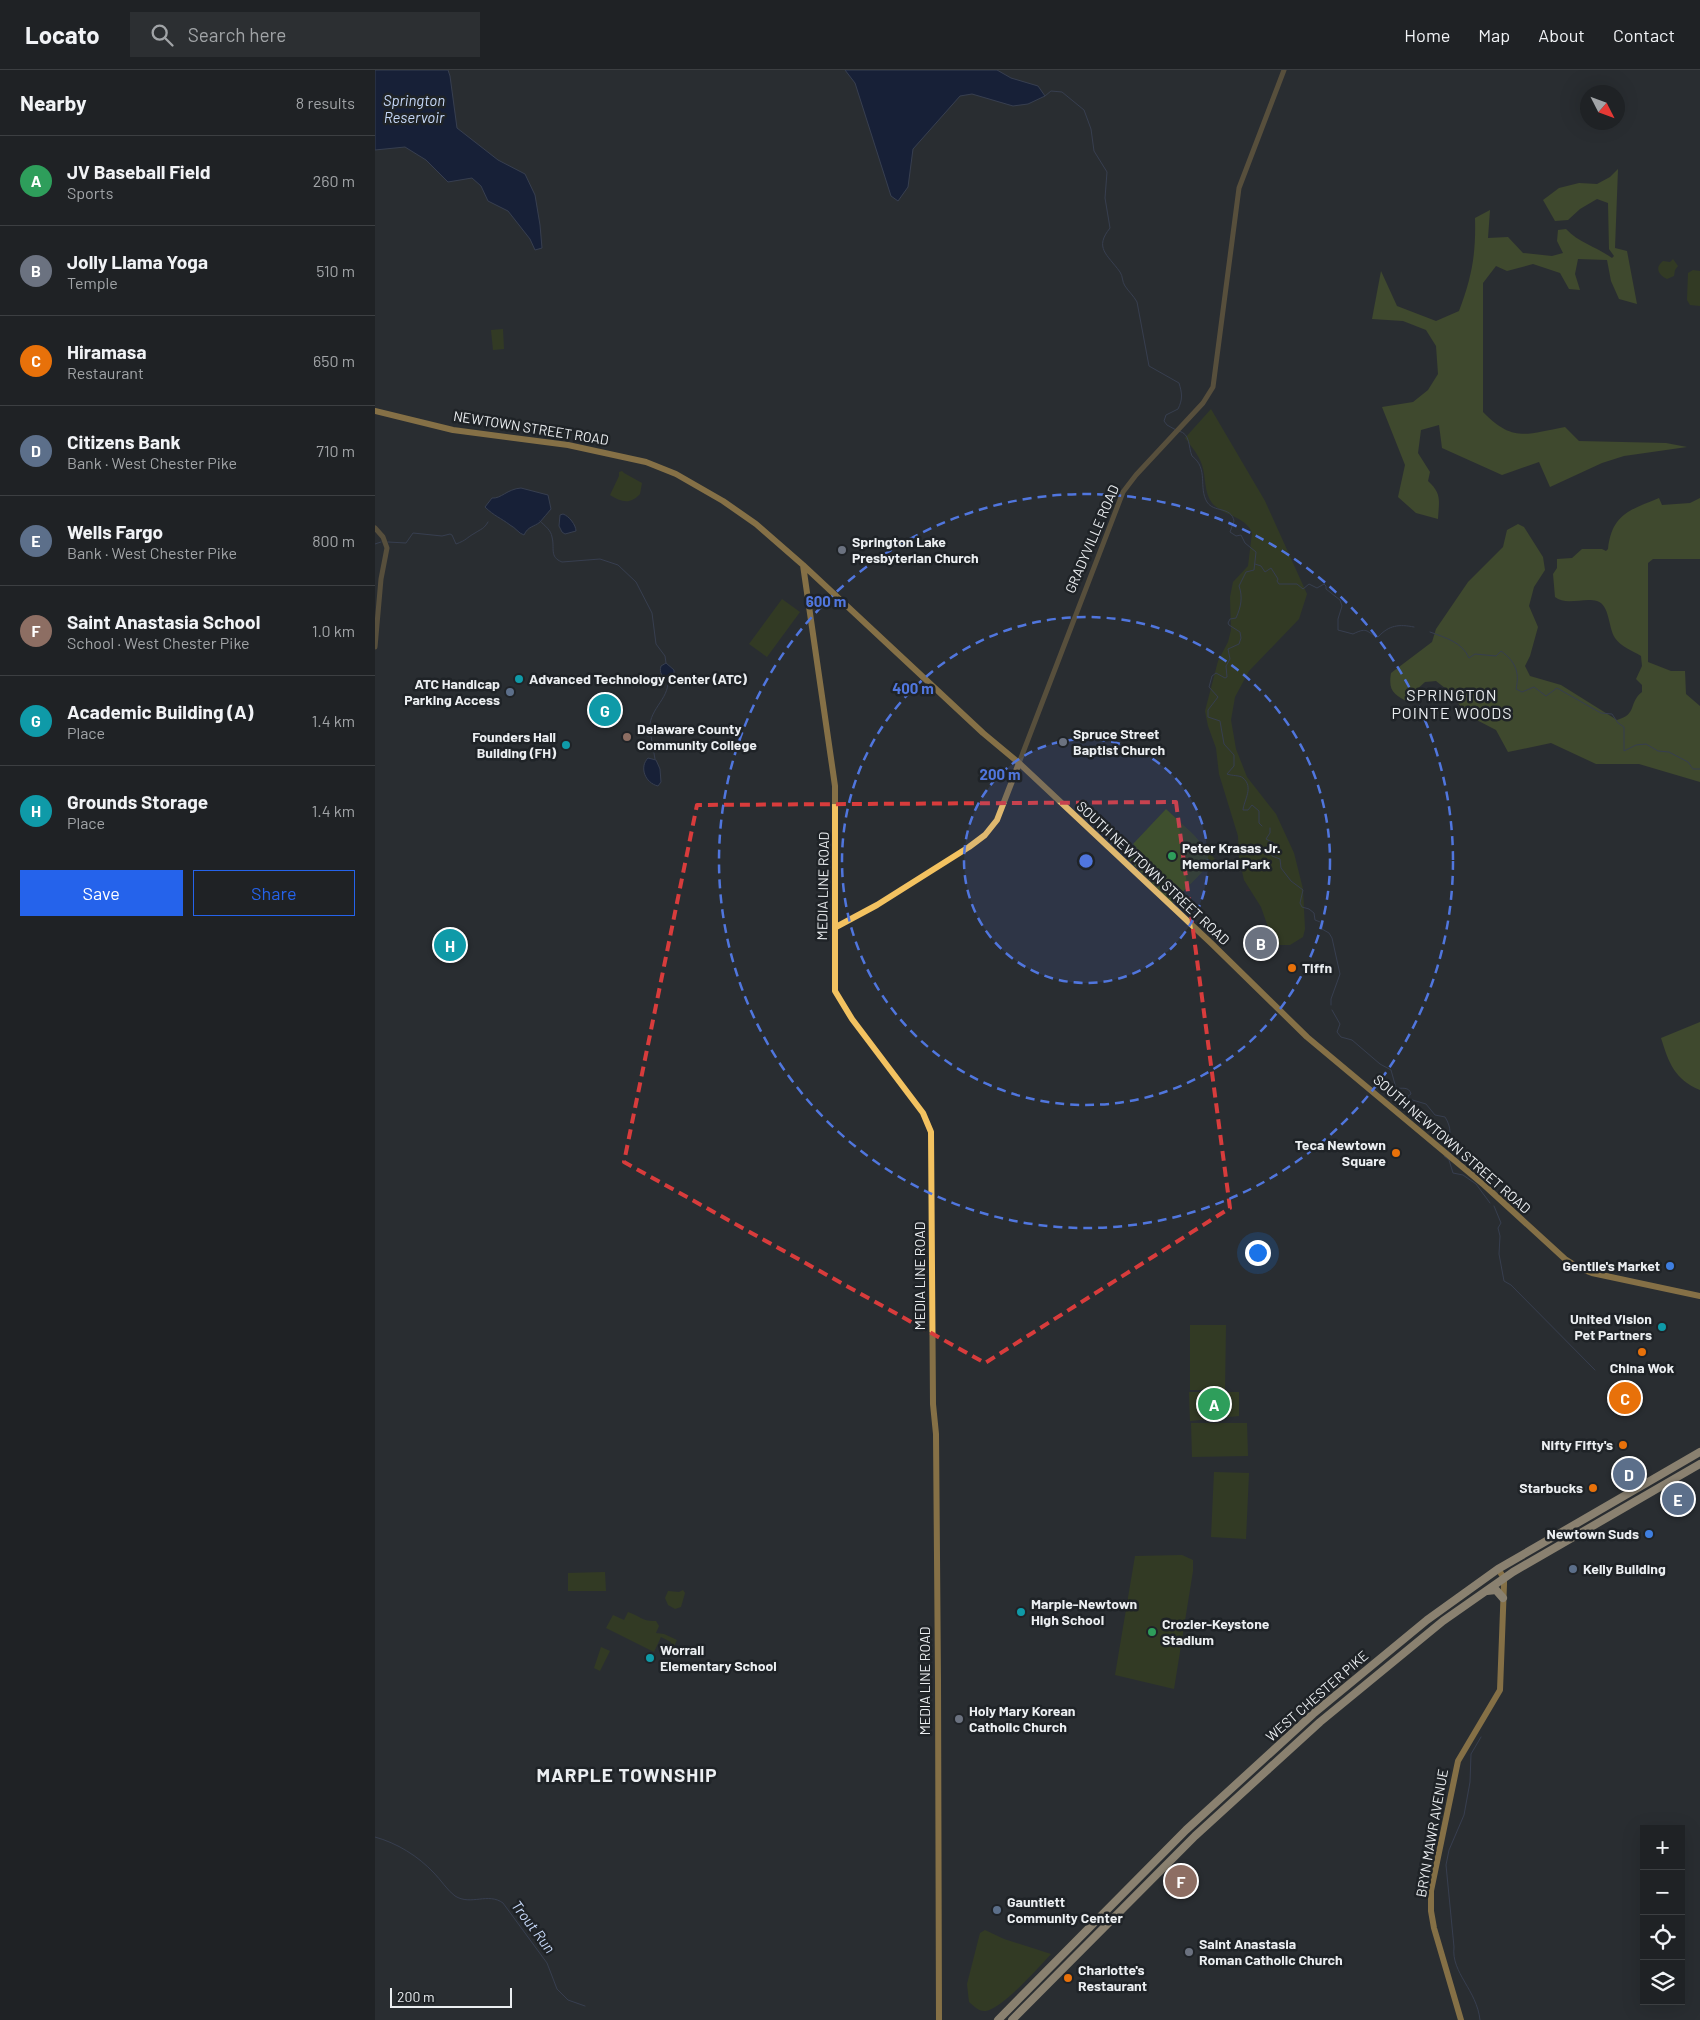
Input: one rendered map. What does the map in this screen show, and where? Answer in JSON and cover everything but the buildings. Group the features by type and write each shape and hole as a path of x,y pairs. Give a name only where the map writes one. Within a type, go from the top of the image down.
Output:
{"highway":[{"name":"WEST CHESTER PIKE","path":"997,2020 1175,1840 1296,1729 1439,1611 1498,1569 1700,1452"},
{"name":"WEST CHESTER PIKE","path":"1012,2020 1183,1848 1299,1741 1438,1625 1503,1578 1700,1464"},
{"path":"1485,1591 1496,1590 1503,1598"}],"main road":[{"name":"NEWTOWN STREET ROAD","path":"375,411 453,430 568,445 646,462 676,474 723,502 760,528 803,564"},
{"name":"SOUTH NEWTOWN STREET ROAD","path":"803,564 983,733 1019,763 1307,1037 1484,1185 1565,1259 1579,1268 1593,1273 1700,1296"},
{"name":"MEDIA LINE ROAD","path":"803,564 835,786 834,982 839,1000 923,1113 931,1132 933,1404 936,1434 939,1680 939,2020"},
{"name":"GRADYVILLE ROAD","path":"835,926 877,905 985,835 997,820 1019,763"},
{"name":"BRYN MAWR AVENUE","path":"1461,2020 1434,1928 1431,1911 1431,1891 1456,1768 1464,1748 1500,1690 1503,1578 1498,1569"}],"street":[{"name":"GRADYVILLE ROAD","path":"1019,763 1123,492 1203,404 1213,387 1239,188 1284,70"},
{"path":"375,528 383,537 387,548 381,579 375,648"}],"highlighted area":[{"path":"1176,802 1230,1208 985,1363 624,1162 697,805"}],"green space":[{"path":"1618,169 1615,248 1627,251 1637,304 1619,299 1611,281 1607,260 1578,259 1575,274 1580,290 1569,289 1560,273 1533,264 1507,271 1496,266 1483,283 1483,412 1503,428 1521,434 1565,427 1579,441 1666,443 1687,447 1624,456 1602,463 1550,487 1539,462 1502,475 1442,448 1439,425 1421,430 1418,453 1430,472 1428,481 1438,494 1438,519 1416,513 1398,497 1405,465 1382,407 1413,402 1428,390 1438,374 1436,346 1426,330 1403,321 1372,319 1381,271 1397,306 1436,321 1459,311 1472,265 1475,243 1475,218 1490,210 1488,238 1508,237 1523,253 1552,256 1563,253 1557,241 1558,230 1566,229 1577,238 1612,258 1614,256 1609,249 1608,203 1597,199 1580,209 1568,220 1555,221 1543,200 1559,188 1579,183 1597,184 1610,177"},
{"path":"1673,259 1678,266 1674,276 1667,279 1658,269 1663,261 1670,262"},
{"path":"1693,270 1700,271 1700,306 1690,305 1687,300 1688,273"},
{"path":"503,329 504,349 493,350 491,330"},
{"path":"1211,409 1265,501 1307,594 1299,619 1249,671 1235,697 1231,720 1236,749 1247,777 1276,814 1294,853 1303,889 1305,929 1303,937 1290,945 1279,945 1269,930 1261,907 1244,880 1239,858 1238,836 1219,774 1216,748 1205,711 1218,661 1228,642 1231,630 1230,597 1233,582 1248,566 1252,533 1249,527 1240,519 1222,511 1209,499 1201,461 1185,438"},
{"path":"622,471 642,483 640,494 633,500 622,501 610,495 619,472"},
{"path":"1659,498 1662,505 1690,503 1700,498 1700,559 1653,559 1648,563 1648,662 1671,671 1685,671 1686,694 1700,706 1700,782 1639,764 1596,764 1551,743 1508,752 1496,730 1467,715 1450,692 1436,681 1425,682 1414,692 1410,703 1393,692 1390,684 1391,673 1432,642 1436,629 1468,582 1503,547 1507,530 1518,524 1524,527 1543,557 1545,570 1534,587 1529,606 1538,627 1530,656 1525,666 1530,676 1561,685 1617,720 1624,718 1628,715 1635,700 1642,692 1642,685 1636,679 1642,666 1641,656 1617,641 1607,612 1601,603 1592,600 1564,601 1555,597 1553,574 1557,568 1557,559 1572,558 1582,549 1602,549 1606,551 1614,528 1625,514"},
{"path":"782,599 800,612 767,657 749,644"},
{"name":"Peter Krasas Jr. Memorial Park","path":"1166,809 1193,834 1215,859 1172,903 1128,859 1137,848 1133,844"},
{"path":"1700,1022 1700,1090 1691,1086 1678,1075 1670,1063 1661,1038"},
{"path":"1190,1325 1226,1325 1225,1390 1190,1390"},
{"path":"1189,1392 1239,1392 1239,1416 1190,1421"},
{"path":"1191,1423 1247,1423 1248,1456 1192,1457"},
{"path":"1214,1472 1249,1473 1246,1539 1211,1537"},
{"name":"Crozier-Keystone Stadium","path":"1182,1555 1193,1560 1193,1571 1174,1689 1115,1675 1135,1556"},
{"path":"605,1572 606,1591 568,1591 568,1573"},
{"path":"683,1590 685,1593 681,1607 675,1609 668,1605 665,1598 668,1591 679,1592"},
{"path":"628,1612 645,1620 656,1621 659,1626 656,1633 664,1634 677,1640 674,1646 670,1644 671,1642 661,1637 654,1652 606,1628 613,1615 624,1620"},
{"path":"601,1647 610,1651 600,1671 594,1668"},
{"path":"985,1930 1004,1939 1051,1954 1011,1995 993,2008 981,2011 969,2002 967,1984 980,1933"}],"water":[{"name":"Springton Reservoir","path":"375,70 448,70 457,128 498,160 525,174 535,195 542,248 535,250 530,239 508,211 488,201 481,186 472,178 448,182 426,160 405,147 375,150"},
{"path":"845,70 997,70 1011,78 1038,86 1045,96 1028,104 1013,106 972,94 960,96 913,149 908,187 898,201 891,196 855,83"},
{"path":"521,488 548,495 551,509 540,522 529,528 524,535 485,507 492,498"},
{"path":"563,514 572,521 576,531 565,534 562,532 559,526 560,515"},
{"path":"666,663 674,670 674,677 667,681 660,671 661,666"},
{"path":"648,758 656,760 660,769 661,782 658,786 650,782 645,774 644,766"}],"waterway":[{"path":"1045,96 1051,91 1062,92 1084,110 1091,129 1094,151 1107,172 1105,198 1110,228 1103,241 1104,251 1121,274 1123,283 1137,302 1149,366 1179,383 1181,390 1180,405 1178,409 1166,415 1164,421 1176,430"},
{"path":"1179,431 1186,435 1192,456 1197,461 1202,472 1203,490 1207,502 1214,508 1226,511 1232,516 1234,521 1230,532 1236,536 1241,535 1245,543 1256,552 1254,570 1246,572 1239,586 1241,598 1238,614 1236,618 1230,619 1228,623 1240,632 1241,638 1239,644 1228,649 1230,659 1226,666 1227,677 1225,678 1216,673 1212,676 1209,687 1218,697 1208,710 1208,717 1220,721 1224,744 1234,755 1234,766 1227,774 1242,777 1248,785 1243,810 1248,810 1252,805 1259,811 1259,823 1262,826"},
{"path":"540,521 550,532 553,541 553,552 558,560 562,562 600,559 618,565 636,582 652,613 656,644 665,656 666,663"},
{"path":"388,542 406,543 413,533 442,536 450,534 456,544 482,529 488,522"},
{"path":"375,544 381,542"},
{"path":"1255,564 1261,566 1265,572 1271,568 1279,584 1297,584 1303,589 1309,584 1317,588 1324,584 1326,589 1340,600 1342,606 1338,619 1338,630 1353,634 1365,630 1378,637 1386,630 1395,626 1414,627"},
{"path":"1430,632 1458,644 1469,658 1475,654 1496,656 1501,651 1513,663 1517,672 1516,689 1522,692 1534,687 1546,696 1557,688 1601,713 1612,714 1618,723 1624,727 1624,751 1636,745 1646,744 1658,751 1669,752 1688,762 1693,769 1700,769"},
{"path":"655,759 651,736 647,736 647,734 650,732 652,717 665,694 668,681"},
{"path":"1270,828 1270,833 1266,839 1274,843 1272,856 1280,859 1281,868 1291,881 1303,890 1300,903 1302,907 1314,913 1315,920 1323,923 1322,929 1329,933 1332,938 1340,974 1331,999 1331,1005"},
{"path":"1332,1010 1340,1024 1337,1032 1341,1037 1352,1040 1380,1064 1391,1070 1396,1088 1409,1090 1411,1094 1408,1096 1409,1099 1426,1104 1435,1115 1445,1117 1450,1132 1446,1148"},
{"path":"1444,1156 1449,1160 1453,1173 1463,1175 1476,1184 1490,1203"},
{"path":"1494,1206 1501,1223 1498,1228 1500,1236 1499,1254 1504,1281 1511,1285 1595,1370"},
{"path":"1480,2020 1478,2009 1460,1974 1454,1956 1446,1865 1449,1850 1464,1815 1470,1782 1471,1754 1481,1737"},
{"name":"Trout Run","path":"375,1837 391,1843 414,1856 428,1867 455,1896 467,1900 491,1899 503,1903 547,1963 557,1989 568,2000 585,2006"}],"place":[{"name":"Springton Lake Presbyterian Church","path":"842,550"},
{"name":"Advanced Technology Center (ATC)","path":"519,679"},
{"name":"ATC Handicap Parking Access","path":"510,692"},
{"name":"Academic Building (A)","path":"605,710"},
{"name":"Delaware County Community College","path":"627,737"},
{"name":"Spruce Street Baptist Church","path":"1063,742"},
{"name":"Founders Hall Building (FH)","path":"566,745"},
{"name":"Peter Krasas Jr. Memorial Park","path":"1172,856"},
{"name":"Jolly Llama Yoga","path":"1261,943"},
{"name":"Grounds Storage","path":"450,945"},
{"name":"Tiffn","path":"1292,968"},
{"name":"Teca Newtown Square","path":"1396,1153"},
{"name":"Gentile's Market","path":"1670,1266"},
{"name":"United Vision Pet Partners","path":"1662,1327"},
{"name":"China Wok","path":"1642,1352"},
{"name":"Hiramasa","path":"1625,1398"},
{"name":"JV Baseball Field","path":"1214,1404"},
{"name":"Nifty Fifty's","path":"1623,1445"},
{"name":"Citizens Bank","path":"1629,1474"},
{"name":"Starbucks","path":"1593,1488"},
{"name":"Wells Fargo","path":"1678,1499"},
{"name":"Newtown Suds","path":"1649,1534"},
{"name":"Kelly Building","path":"1573,1569"},
{"name":"Marple-Newtown High School","path":"1021,1612"},
{"name":"Crozier-Keystone Stadium","path":"1152,1632"},
{"name":"Worrall Elementary School","path":"650,1658"},
{"name":"Holy Mary Korean Catholic Church","path":"959,1719"},
{"name":"Saint Anastasia School","path":"1181,1881"},
{"name":"Gauntlett Community Center","path":"997,1910"},
{"name":"Saint Anastasia Roman Catholic Church","path":"1189,1952"},
{"name":"Charlotte's Restaurant","path":"1068,1978"}],"district":[{"name":"SPRINGTON POINTE WOODS","path":"1452,704"},
{"name":"MARPLE TOWNSHIP","path":"627,1775"}]}
